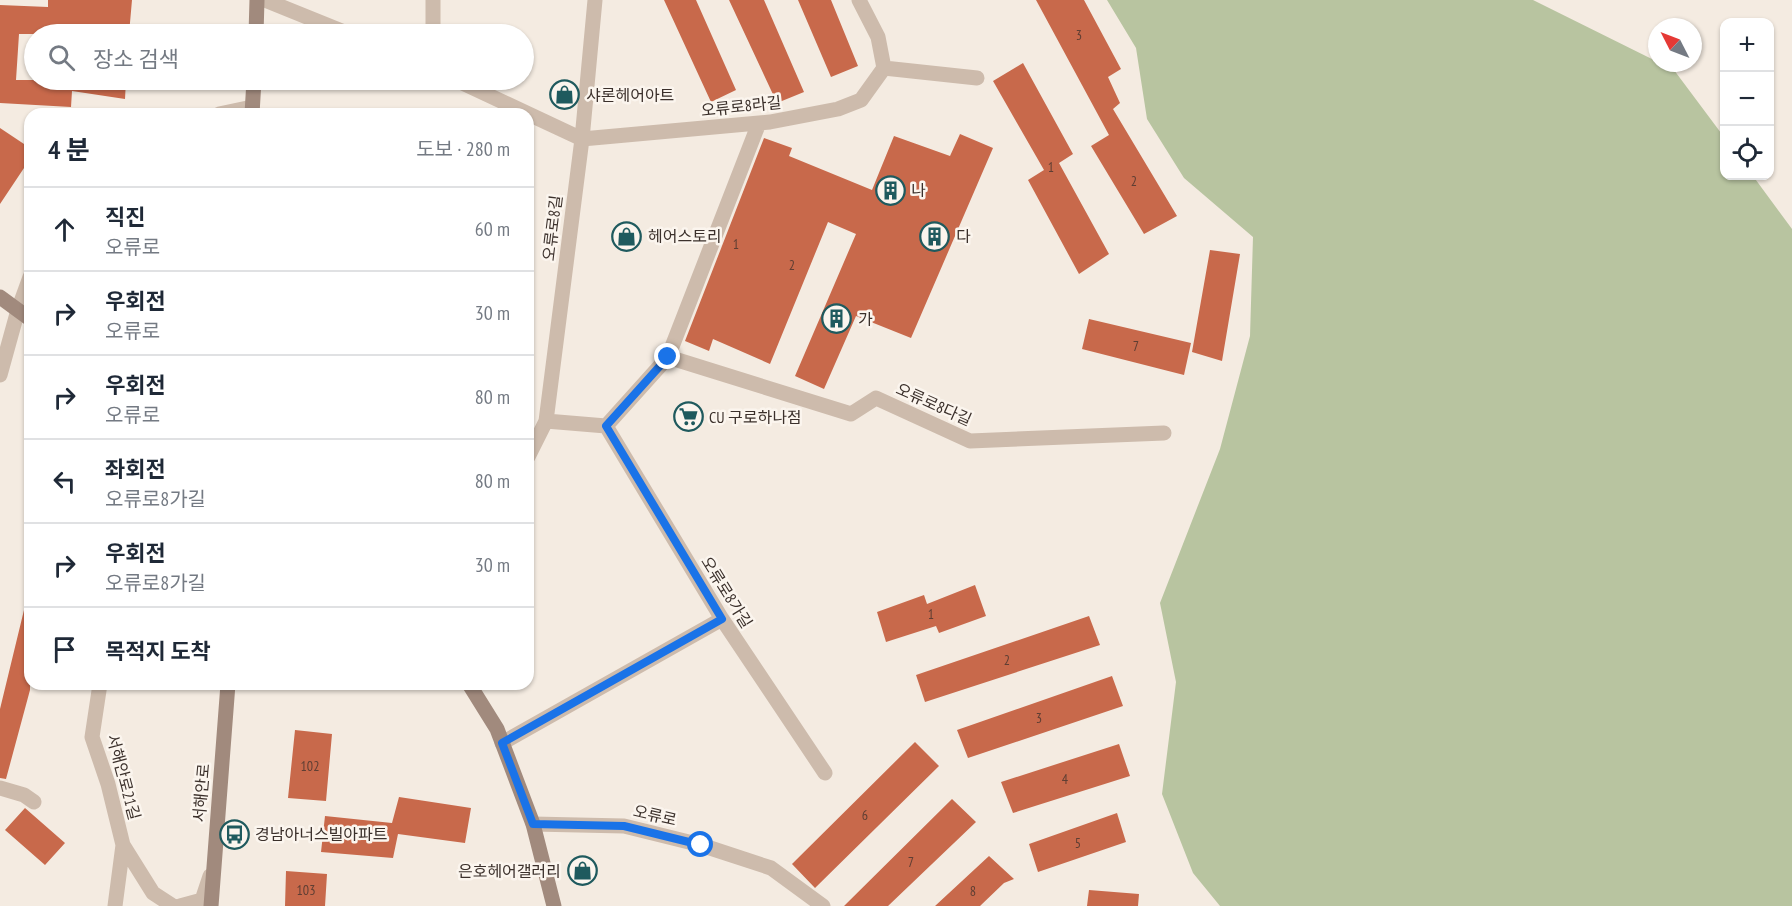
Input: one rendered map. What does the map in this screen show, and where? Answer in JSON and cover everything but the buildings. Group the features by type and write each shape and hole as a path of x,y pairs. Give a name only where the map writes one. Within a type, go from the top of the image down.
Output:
{"main road":[{"path":"256,24 257,0"},
{"path":"252,108 253,90"},
{"path":"0,297 24,314"},
{"name":"서해안로","path":"211,906 228,690"},
{"path":"473,690 497,729 533,824 554,906"}],"street":[{"path":"265,0 325,24"},
{"path":"433,0 433,24"},
{"name":"오류로8길","path":"534,445 546,421 582,139 595,0"},
{"path":"859,0 878,37 884,68 977,78"},
{"name":"오류로8라길","path":"582,139 759,123 838,109 861,100 884,68"},
{"path":"477,90 516,108"},
{"path":"534,117 582,139"},
{"path":"546,421 606,426 668,357 759,123"},
{"path":"0,375 24,314"},
{"name":"오류로8다길","path":"668,357 851,414 876,398 970,441 1164,433"},
{"name":"오류로8가길","path":"606,426 722,619 825,773"},
{"path":"502,743 722,619"},
{"name":"서해안로21길","path":"99,690 92,737 108,784 123,844 153,893 173,906"},
{"path":"0,788 24,795 34,802"},
{"name":"오류로","path":"533,824 624,826 701,845 771,868 823,906"},
{"name":"서해안로21길","path":"115,906 123,844"},
{"path":"180,906 202,900 213,864"}],"green space":[{"path":"1107,0 1533,0 1648,57 1648,72 1675,72 1720,132 1720,180 1756,180 1792,229 1792,906 1220,906 1193,873 1162,794 1176,682 1160,603 1220,449 1250,336 1253,237 1184,178 1147,119 1136,48"}],"place":[{"name":"샤론헤어아트","path":"565,95"},
{"name":"나","path":"890,190"},
{"name":"헤어스토리","path":"627,236"},
{"name":"다","path":"935,236"},
{"name":"가","path":"837,319"},
{"name":"CU 구로하나점","path":"688,417"},
{"name":"경남아너스빌아파트","path":"234,834"},
{"name":"은호헤어갤러리","path":"582,871"}],"route":[{"path":"668,357 606,426 722,619 502,743 533,824 624,826 701,845"}]}
